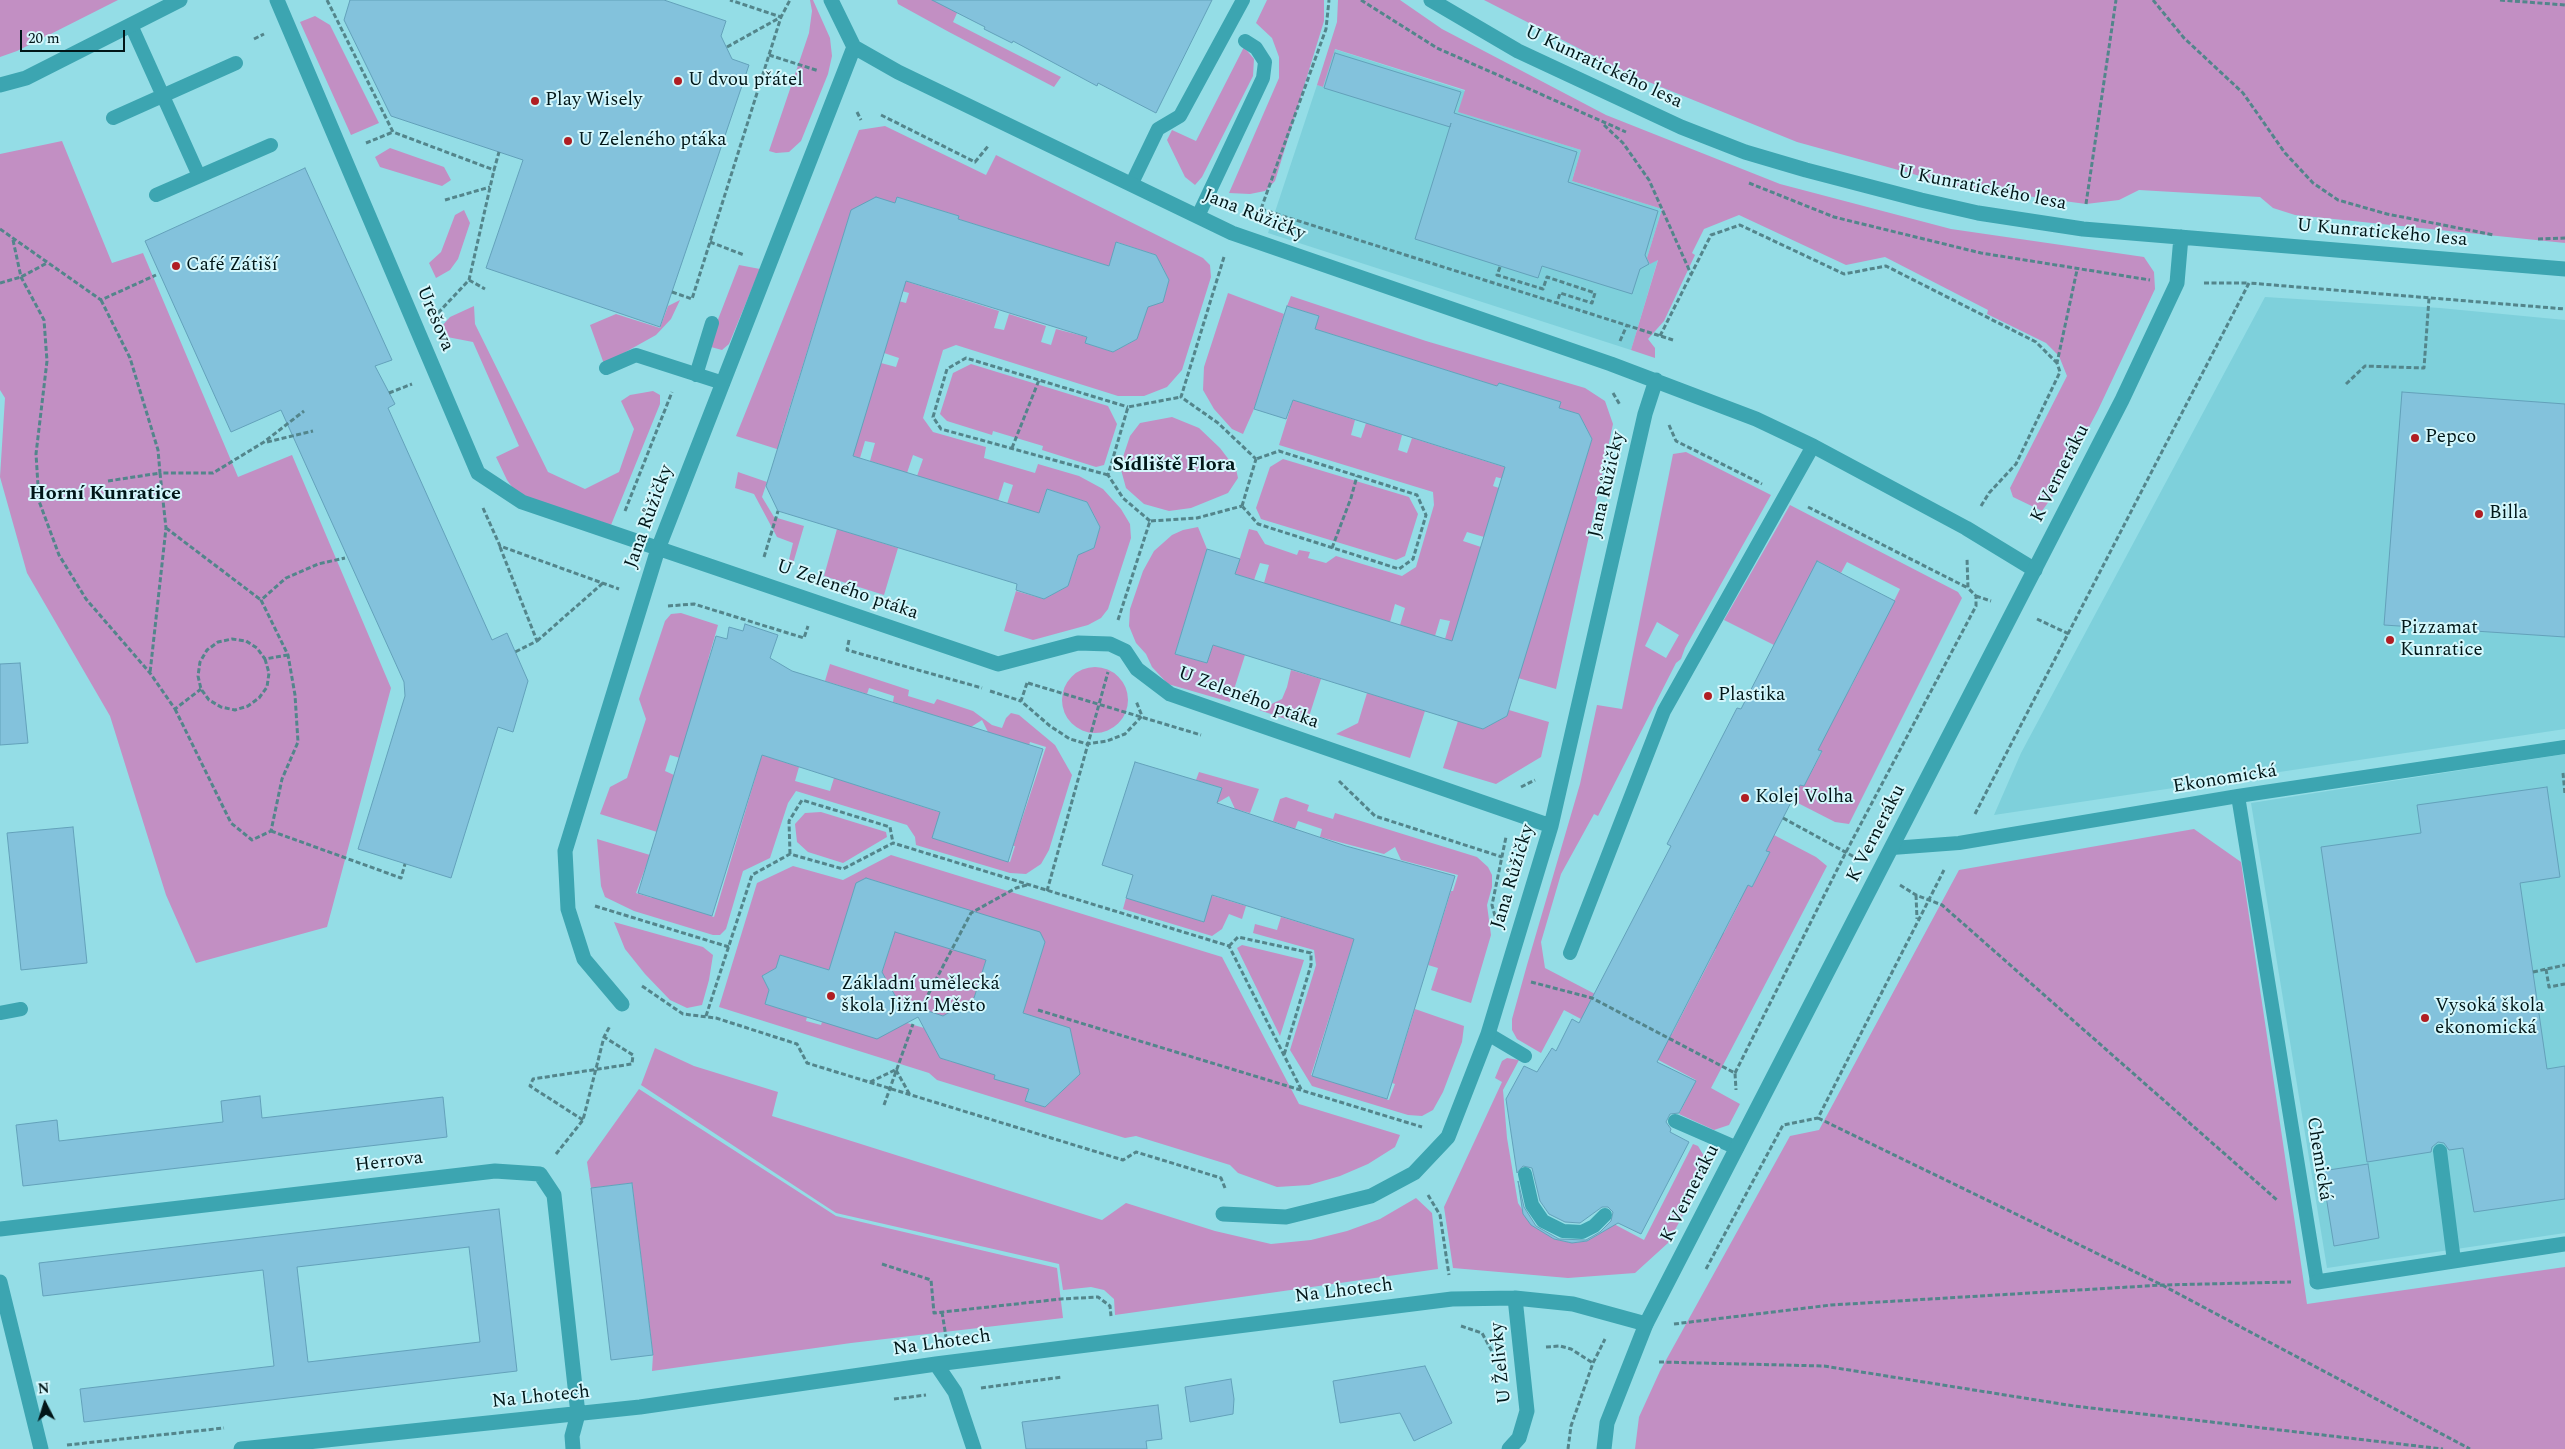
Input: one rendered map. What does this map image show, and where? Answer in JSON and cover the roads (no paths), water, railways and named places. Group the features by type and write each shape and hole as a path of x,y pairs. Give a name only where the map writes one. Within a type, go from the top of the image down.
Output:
{"street":[{"path":"0,86 26,78 180,0"},
{"name":"Urešova","path":"277,0 478,473 522,502 658,548"},
{"path":"831,0 854,47"},
{"name":"U Kunratického lesa","path":"1431,0 1518,51 1645,111 1745,152 1816,173 1978,213 2083,229 2565,269"},
{"name":"Jana Růžičky","path":"622,1004 584,959 568,909 565,852 658,548 854,47 898,72 1132,183 1232,234 1656,380 1756,419 1813,446 1966,528 2035,570"},
{"name":"K Verneráku","path":"1604,1449 1607,1423 1646,1324 2122,400 2177,283 2181,237"},
{"name":"Jana Růžičky","path":"1222,1214 1286,1217 1371,1196 1414,1173 1448,1137 1488,1034 1551,826 1645,414 1656,380"},
{"name":"U Zeleného ptáka","path":"658,548 998,664 1078,642 1110,644 1124,651 1137,669 1170,694 1551,826"},
{"name":"Herrova","path":"0,1229 495,1171 540,1174 554,1195 578,1414"},
{"path":"2317,1282 2565,1244"},
{"path":"0,1282 41,1449"},
{"name":"Na Lhotech","path":"241,1449 640,1407 936,1364 1452,1299 1515,1298 1573,1304 1646,1324"},
{"name":"U Želivky","path":"1509,1449 1519,1438 1527,1411 1515,1298"},
{"path":"936,1364 955,1392 974,1449"},
{"path":"573,1449 572,1436 578,1414"}],"lane":[{"path":"1132,183 1158,128 1180,116 1243,0"},
{"path":"131,25 199,176"},
{"path":"1198,216 1263,78 1265,62 1256,48 1245,41"},
{"path":"113,118 236,63"},
{"path":"156,194 271,145"},
{"path":"696,375 712,324"},
{"path":"606,368 636,355 723,384"},
{"path":"1570,953 1664,711 1813,446"},
{"name":"Ekonomická","path":"1892,848 1959,843 2238,796 2565,747"},
{"name":"Chemická","path":"2238,796 2317,1282"},
{"path":"0,1012 21,1009"},
{"path":"1488,1034 1525,1056"},
{"path":"1675,1121 1737,1148"},
{"path":"2440,1151 2454,1261"},
{"path":"1525,1174 1532,1205 1543,1221 1563,1231 1582,1232 1594,1226 1605,1215"}],"place":[{"name":"U dvou přátel","path":"678,81"},
{"name":"Play Wisely","path":"535,101"},
{"name":"U Zeleného ptáka","path":"568,141"},
{"name":"Café Zátiší","path":"176,266"},
{"name":"Pepco","path":"2415,438"},
{"name":"Billa","path":"2479,514"},
{"name":"Pizzamat Kunratice","path":"2390,640"},
{"name":"Plastika","path":"1708,696"},
{"name":"Kolej Volha","path":"1745,798"},
{"name":"Základní umělecká škola Jižní Město","path":"831,996"},
{"name":"Vysoká škola ekonomická","path":"2425,1018"}],"district":[{"name":"Sídliště Flora","path":"1174,466"},
{"name":"Horní Kunratice","path":"105,495"}]}
